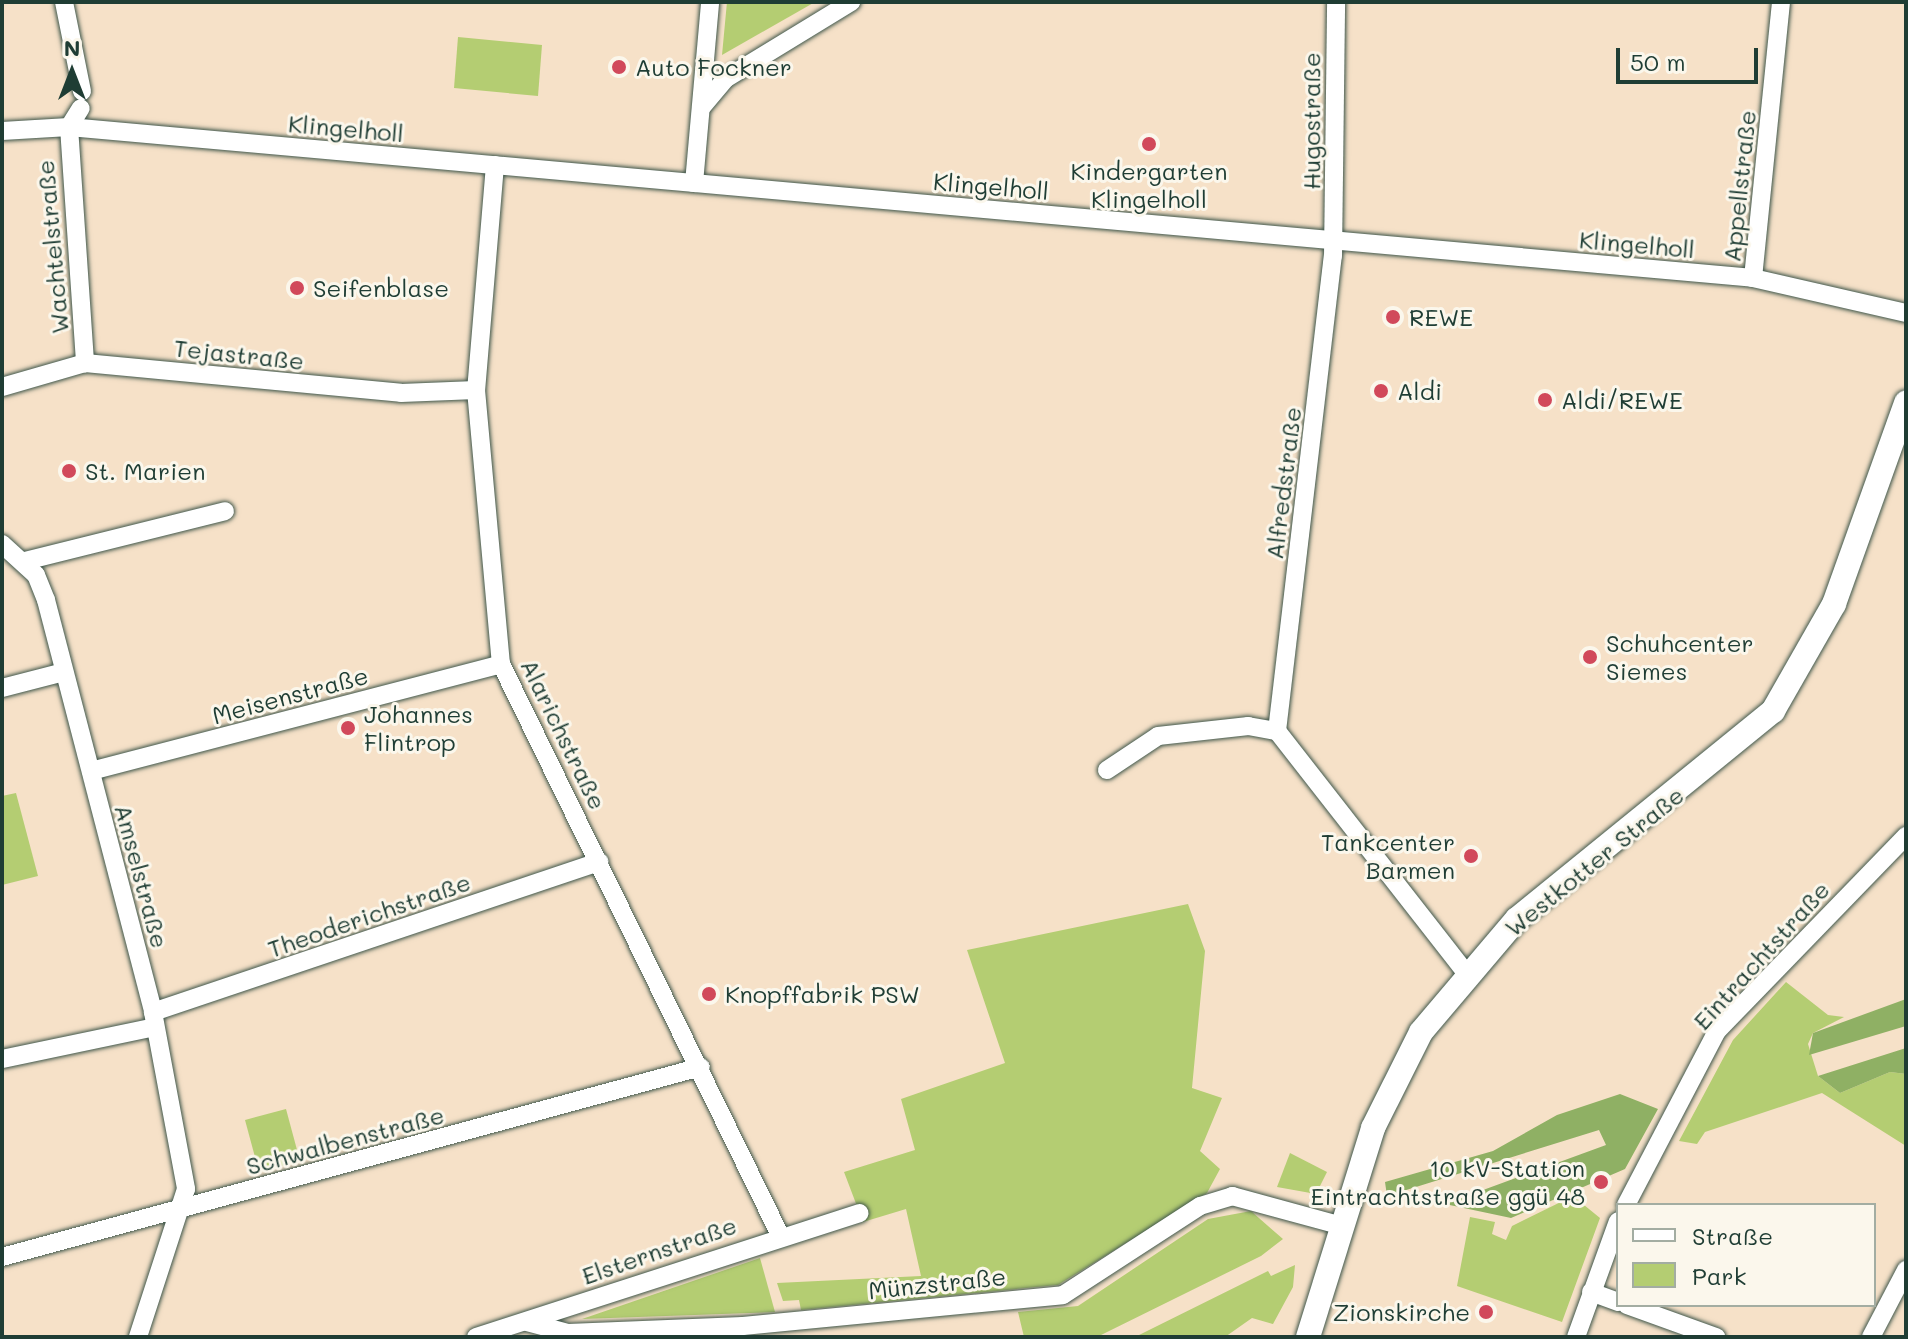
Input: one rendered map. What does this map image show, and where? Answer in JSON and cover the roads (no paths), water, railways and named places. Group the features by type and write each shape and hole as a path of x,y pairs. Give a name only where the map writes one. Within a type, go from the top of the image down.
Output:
{"main road":[{"name":"Westkotter Straße","path":"1308,1337 1339,1225 1396,1080 1466,973 1560,883 1732,752 1773,711 1834,604 1906,403"}],"street":[{"path":"64,2 81,99 69,127"},
{"path":"694,183 710,2"},
{"path":"701,108 725,79 851,2"},
{"name":"Hugostraße","path":"1334,241 1336,2"},
{"name":"Appellstraße","path":"1753,278 1781,2"},
{"name":"Klingelholl","path":"2,131 69,127 1753,278 1906,313"},
{"name":"Wachtelstraße","path":"69,127 85,363"},
{"name":"Alarichstraße","path":"495,165 476,390 501,664 701,1067 779,1233"},
{"name":"Alfredstraße","path":"1277,731 1334,241"},
{"name":"Tejastraße","path":"2,387 85,363 401,393 476,390"},
{"path":"2,544 25,561 225,511"},
{"name":"Amselstraße","path":"25,561 46,600 154,1020 186,1189 183,1210"},
{"name":"Meisenstraße","path":"91,771 501,664"},
{"path":"2,688 64,672"},
{"path":"1107,770 1158,736 1248,726 1277,731 1466,973"},
{"name":"Eintrachtstraße","path":"1627,1203 1717,1031 1906,836"},
{"name":"Theoderichstraße","path":"2,1059 154,1020 600,862"},
{"name":"Schwalbenstraße","path":"2,1257 701,1067"},
{"name":"Münzstraße","path":"523,1329 568,1333 743,1326 1063,1295 1200,1206 1232,1196 1339,1225"},
{"path":"138,1337 183,1210"},
{"name":"Elsternstraße","path":"476,1337 523,1329 779,1233 859,1213"},
{"path":"1576,1337 1616,1226"},
{"path":"1871,1337 1906,1270"},
{"path":"1591,1292 1616,1301"},
{"path":"1633,1307 1716,1337"}],"place":[{"name":"Auto Fockner","path":"619,67"},
{"name":"Kindergarten Klingelholl","path":"1149,144"},
{"name":"Seifenblase","path":"297,288"},
{"name":"REWE","path":"1393,317"},
{"name":"Aldi","path":"1381,391"},
{"name":"Aldi/REWE","path":"1545,400"},
{"name":"St. Marien","path":"69,471"},
{"name":"Schuhcenter Siemes","path":"1590,657"},
{"name":"Johannes Flintrop","path":"348,728"},
{"name":"Tankcenter Barmen","path":"1471,856"},
{"name":"Knopffabrik PSW","path":"709,994"},
{"name":"10 kV-Station Eintrachtstraße ggü 48","path":"1601,1182"},
{"name":"Zionskirche","path":"1486,1312"}]}
